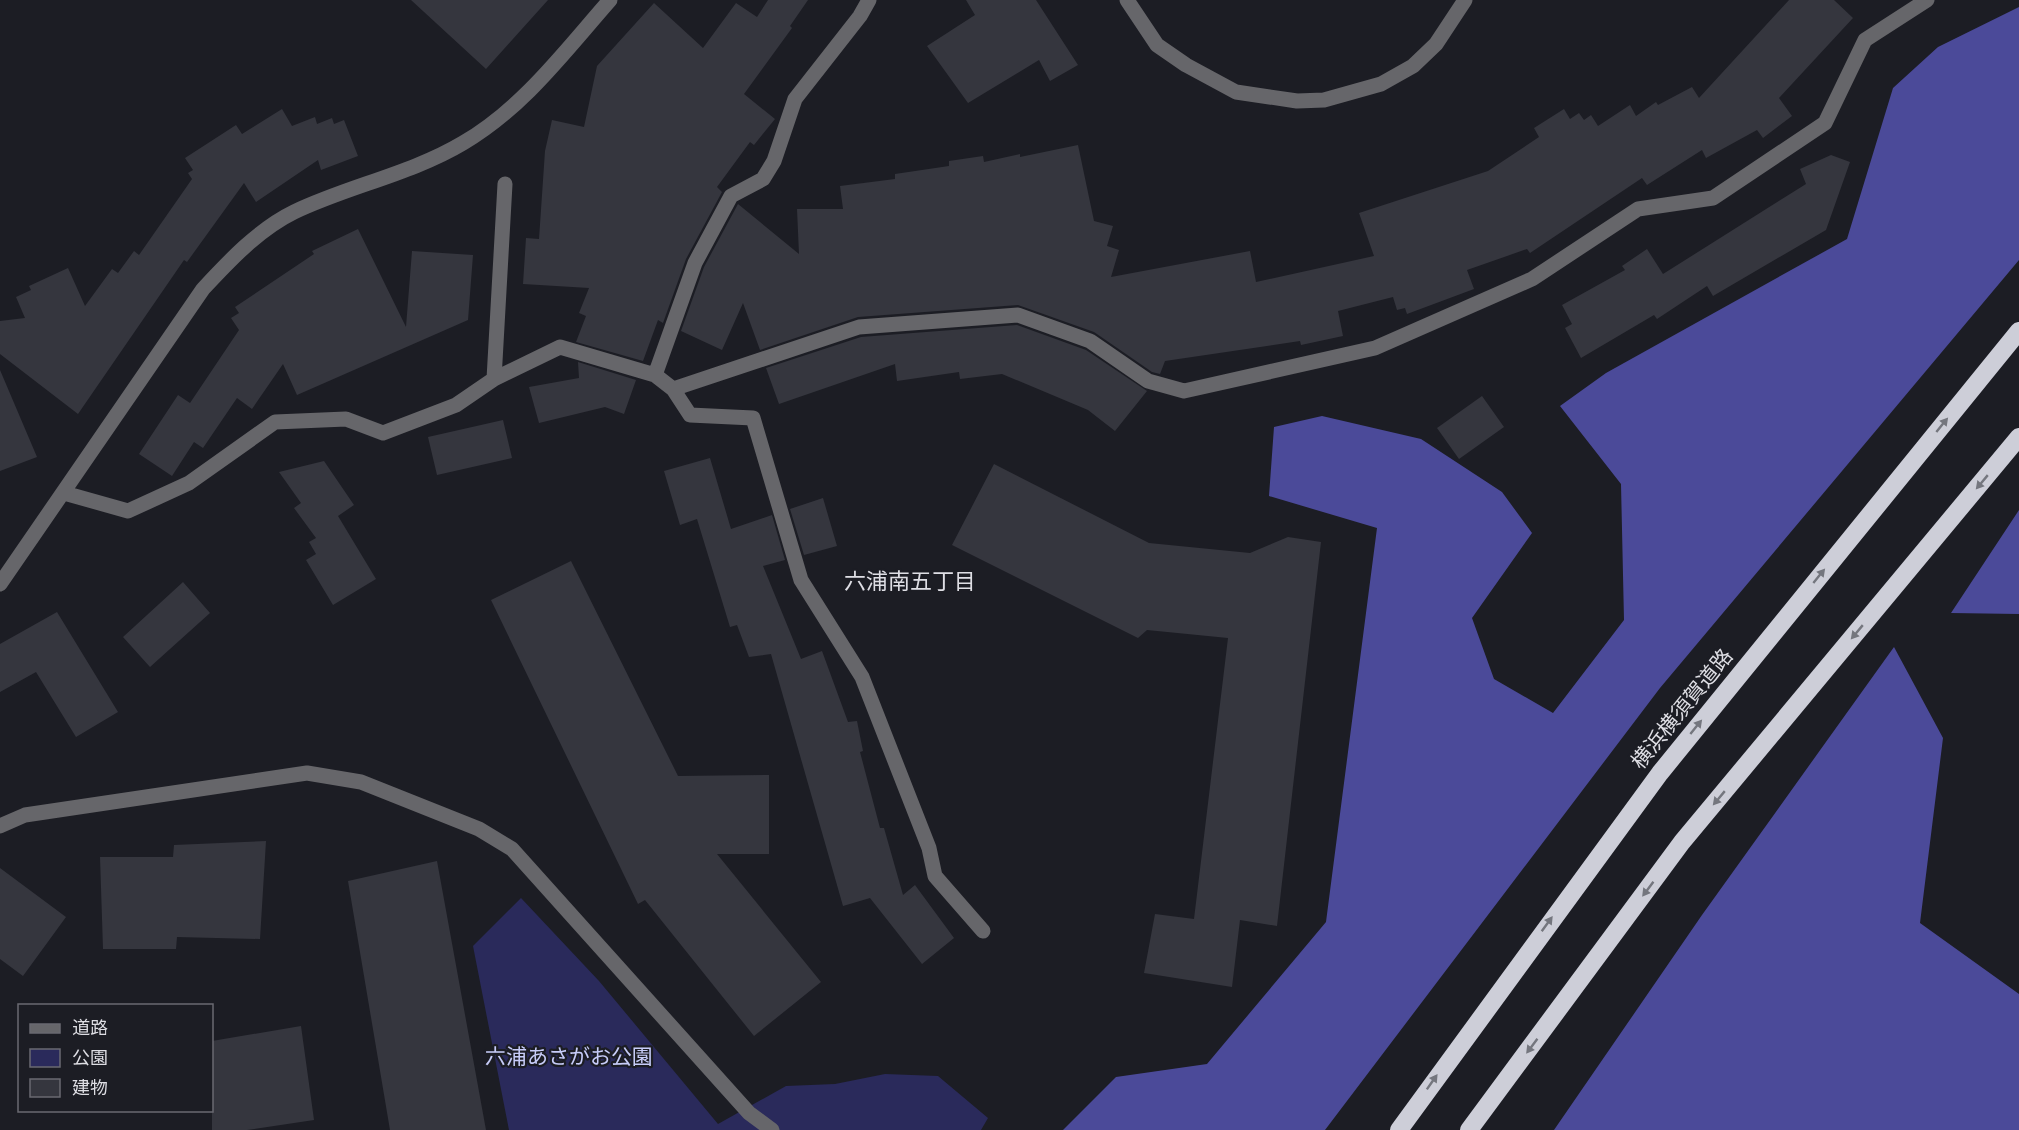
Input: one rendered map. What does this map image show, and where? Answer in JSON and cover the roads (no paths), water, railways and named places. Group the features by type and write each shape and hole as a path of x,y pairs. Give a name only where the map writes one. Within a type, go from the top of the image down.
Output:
{"highway":[{"name":"横浜横須賀道路","path":"1399,1130 1660,773 2019,331"},
{"path":"1469,1130 1682,842 2019,437"}],"street":[{"path":"0,584 203,289 229,262 292,213 461,144 498,120 523,97 610,0"},
{"path":"655,375 695,263 731,196 763,179 774,161 795,99 860,16 869,0"},
{"path":"1127,0 1157,45 1186,65 1236,92 1297,101 1324,100 1381,84 1413,66 1436,44 1465,0"},
{"path":"673,389 859,327 1018,315 1090,341 1148,381 1184,391 1375,348 1532,279 1638,209 1713,198 1825,123 1865,40 1927,0"},
{"path":"494,379 505,184"},
{"path":"64,493 128,511 189,483 275,422 346,419 383,433 456,405 494,379 560,346 655,375 673,389 690,415 753,418 801,580 862,677 929,848 935,876 983,931"},
{"path":"0,826 25,815 307,773 361,782 479,829 512,849 749,1113 772,1130"}],"district":[{"name":"六浦南五丁目","path":"910,581"}],"park label":[{"name":"六浦あさがお公園","path":"569,1057"}]}
